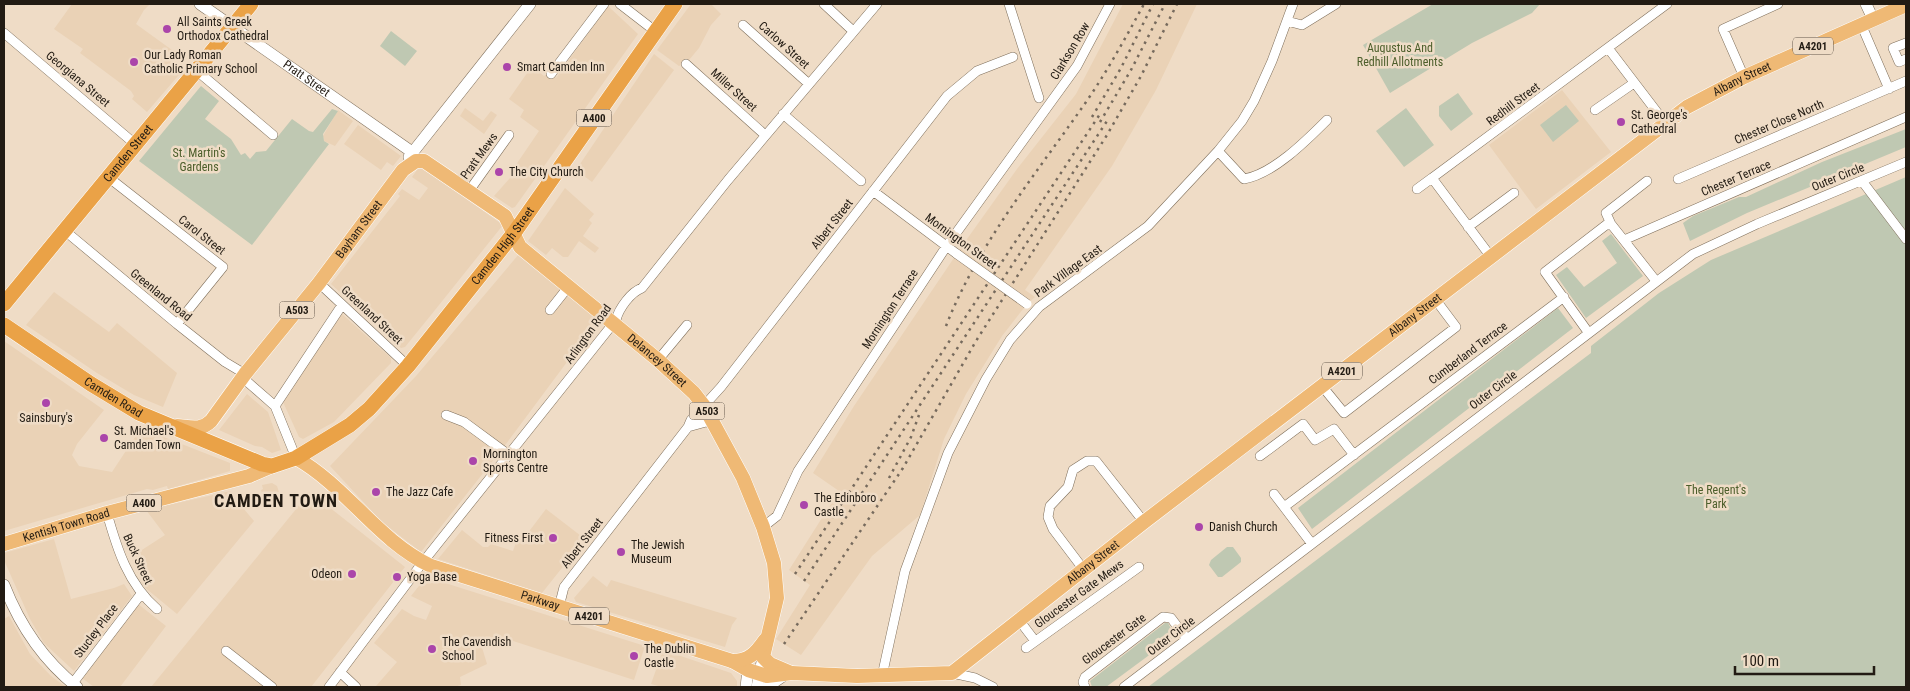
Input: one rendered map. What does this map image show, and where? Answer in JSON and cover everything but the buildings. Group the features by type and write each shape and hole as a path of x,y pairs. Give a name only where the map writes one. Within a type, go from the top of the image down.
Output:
{"highway":[{"name":"Camden Street","path":"4,304 251,4"},
{"name":"Camden High Street","path":"296,458 322,444 362,416 408,366 514,233 675,4"},
{"name":"Camden Road","path":"4,325 112,397 139,412 272,466"},
{"path":"272,466 296,458"}],"main road":[{"name":"Albany Street","path":"947,673 1019,620 1435,299 1705,96 1867,21 1906,5"},
{"name":"A503","path":"403,170 416,161 424,160 505,216 514,233"},
{"name":"Bayham Street","path":"171,426 198,428 206,426 319,284 403,170"},
{"name":"Delancey Street","path":"514,233 520,247 614,323 689,388 704,406 714,423 740,470 763,527 776,574 777,591 775,607 766,637 763,657"},
{"name":"Parkway","path":"296,458 316,470 382,533 423,562 732,661 755,678"},
{"name":"Kentish Town Road","path":"4,544 107,513 249,476 272,466"},
{"name":"Delancey Street","path":"732,661 741,661 754,655 766,637"},
{"path":"763,657 770,664 789,674"},
{"path":"755,678 789,674 825,675 873,680 902,675 947,673"},
{"path":"825,675 845,687"}],"street":[{"name":"Pratt Street","path":"200,4 409,150"},
{"name":"Bayham Street","path":"403,170 409,150 530,4"},
{"path":"551,74 604,4"},
{"path":"620,4 655,31"},
{"path":"824,4 853,31"},
{"name":"Arlington Road","path":"329,687 423,562 614,323 618,312 642,288 765,135 876,4"},
{"path":"1009,4 1040,98"},
{"name":"Clarkson Row","path":"1048,109 1087,50 1110,4"},
{"name":"Park Village East","path":"873,680 905,571 948,453 986,379 1010,340 1036,310 1148,226 1218,151 1242,121 1254,101 1293,4"},
{"path":"1287,22 1302,25 1336,4"},
{"name":"Redhill Street","path":"1417,189 1667,4"},
{"path":"1744,77 1723,29 1778,4"},
{"path":"1866,4 1867,21 1889,89"},
{"name":"Carlow Street","path":"744,25 809,84"},
{"name":"Georgiana Street","path":"4,33 135,144"},
{"path":"1906,43 1893,48 1899,62 1906,58"},
{"path":"1608,48 1666,124"},
{"name":"Albert Street","path":"559,607 564,587 688,427 691,420 721,386 956,86 977,71 1013,57"},
{"name":"Miller Street","path":"686,64 728,106 765,135"},
{"path":"196,70 273,135"},
{"path":"1595,110 1634,82"},
{"name":"Chester Close North","path":"1678,179 1906,82"},
{"name":"Mornington Terrace","path":"763,527 777,516 798,471 946,247 1048,109"},
{"path":"783,114 861,181"},
{"name":"Chester Terrace","path":"1624,240 1906,117"},
{"path":"1218,151 1244,180 1256,177 1308,138 1327,120"},
{"name":"Pratt Mews","path":"469,191 509,135"},
{"name":"Outer Circle","path":"1124,687 1656,281 1707,247 1906,162"},
{"name":"Carol Street","path":"108,177 223,267 177,324"},
{"path":"1432,178 1491,257"},
{"path":"1646,181 1606,213 1611,224 1656,281"},
{"path":"1862,181 1906,239"},
{"name":"Mornington Street","path":"873,191 946,247 1036,310"},
{"path":"1468,227 1514,193"},
{"path":"1588,332 1545,272 1606,225 1611,224"},
{"name":"Greenland Road","path":"64,230 177,324 225,362 230,363 275,406 296,458"},
{"name":"Greenland Street","path":"319,284 408,366"},
{"path":"550,310 569,286"},
{"name":"Cumberland Terrace","path":"1284,507 1564,297"},
{"path":"1322,386 1344,413 1456,327 1435,299"},
{"path":"275,406 342,305"},
{"path":"658,360 687,325"},
{"path":"446,414 460,419 509,455"},
{"path":"688,427 706,422 714,423"},
{"path":"1260,456 1303,424 1315,440 1334,429 1354,455"},
{"path":"1084,570 1053,529 1048,517 1050,506 1068,487 1073,470 1087,461 1096,460 1144,522"},
{"path":"1274,494 1312,544"},
{"name":"Buck Street","path":"107,513 125,566 140,594 157,609"},
{"name":"Gloucester Gate Mews","path":"1026,648 1139,567"},
{"path":"4,584 34,644 49,663 75,685"},
{"name":"Stucley Place","path":"75,685 140,594"},
{"name":"Gloucester Gate","path":"1085,687 1083,682 1086,677 1163,617 1171,618 1187,639"},
{"name":"Gloucester Gate Mews","path":"1019,620 1035,642"},
{"path":"226,651 272,687"},
{"name":"Delancey Street","path":"746,687 755,678 763,657"},
{"path":"340,672 355,686"},
{"path":"947,673 975,678 993,687"},
{"path":"767,687 789,674"}],"shaded area":[{"name":"Our Lady Roman Catholic Primary School","path":"72,4 150,4 136,24 172,50 169,55 184,69 147,112 132,99 134,96 131,91 80,53 83,49 54,29"},
{"path":"691,4 711,4 721,14 711,25 699,48 689,60 679,66 657,50"},
{"path":"1123,4 1197,4 1156,90 1112,166 1025,290 1035,297 1027,304 1002,336 966,394 944,439 920,515 872,556 801,655 776,639 810,585 789,570 839,491 813,473 854,406 962,246 1017,169 1076,94"},
{"path":"608,6 638,34 515,207 512,208 494,196 511,177 509,175 539,131 520,117 524,110 509,99 532,66 544,76 550,72 556,78"},
{"path":"654,54 674,70 592,182 576,170"},
{"path":"1562,90 1611,152 1536,209 1489,145"},
{"path":"465,108 483,121 491,111 497,115 484,134 460,116"},
{"path":"338,110 353,121 335,146 324,141 323,136"},
{"path":"358,125 401,156 393,166 387,162 381,170 344,144"},
{"path":"420,166 503,225 405,347 401,348 331,284 400,196 398,194 402,189 419,200 428,188 412,177"},
{"path":"565,188 594,214 589,220 592,223 583,236 599,248 595,253 579,241 568,257 563,257 552,248 546,255 528,241"},
{"path":"519,254 599,319 506,444 421,552 382,522 330,466 416,376"},
{"path":"54,292 109,332 117,323 177,373 163,407 134,395 97,373 26,325"},
{"path":"342,314 391,358 391,363 334,422 303,439 299,437 283,402"},
{"path":"4,341 104,410 77,444 72,455 79,466 112,472 141,428 230,463 230,471 168,489 167,486 153,490 147,489 4,531"},
{"path":"247,394 268,412 281,450 272,453 262,447 255,446 219,430"},
{"path":"272,483 277,486 279,492 269,505 264,501 261,490 263,489 262,485"},
{"path":"231,491 234,503 238,502 254,521 177,614 143,586 131,557 165,535 146,510"},
{"path":"310,492 405,567 311,687 151,687"},
{"path":"546,509 585,539 542,593 438,559 462,530 483,547 488,547 491,544 513,551 519,534 524,538"},
{"path":"54,539 71,599 124,584 132,596 74,671 44,643 30,619 4,560 4,553"},
{"path":"593,576 607,587 611,580 737,618 732,625 725,647 576,602 574,598"},
{"path":"426,577 645,646 634,680 510,640 481,644 487,664 460,677 461,685 454,687 378,687 376,686 397,662 374,643 402,609 426,620 432,606 411,596"},
{"path":"138,604 166,626 120,687 94,687 82,678"},
{"path":"9,616 30,654 51,676 66,687 4,687 4,619"},
{"path":"663,650 731,673 737,681 737,687 662,687 651,684"}],"green space":[{"name":"Augustus And Redhill Allotments","path":"1433,4 1540,4 1532,13 1472,43 1390,93 1363,45"},
{"path":"391,31 417,51 405,66 380,46"},
{"name":"St. Martin's Gardens","path":"201,86 219,101 205,119 231,139 241,155 245,153 250,159 256,152 266,151 292,119 313,132 332,109 338,111 323,134 324,141 329,144 252,245 139,161"},
{"path":"1458,93 1473,114 1451,131 1439,116 1439,106"},
{"path":"1566,105 1579,121 1553,142 1540,125"},
{"path":"1406,108 1434,145 1404,167 1376,131"},
{"path":"1906,129 1906,147 1747,213 1690,241 1683,223 1693,216 1739,197 1746,197 1822,162"},
{"name":"The Regent's Park","path":"1906,177 1906,687 1148,687 1591,353 1591,346 1659,293 1711,260"},
{"path":"1611,234 1643,276 1586,318 1556,275 1567,267 1584,287 1617,263 1602,241"},
{"path":"1558,308 1573,328 1312,529 1298,508"},
{"path":"1227,547 1233,547 1241,558 1241,562 1222,577 1218,577 1209,565 1211,560"},
{"path":"1165,623 1168,623 1175,636 1106,687 1092,687 1090,681"}],"railway":[{"path":"946,326 959,296 991,238 1094,90 1144,4"},
{"path":"1092,117 1121,68 1153,4"},
{"path":"1100,122 1131,70 1165,4"},
{"path":"784,644 903,468 976,341 1107,135 1141,76 1177,4"},
{"path":"795,574 1100,114"},
{"path":"804,581 1109,118"},
{"path":"889,478 911,437 919,415"}],"place":[{"name":"All Saints Greek Orthodox Cathedral","path":"167,29"},
{"name":"Our Lady Roman Catholic Primary School","path":"134,62"},
{"name":"Smart Camden Inn","path":"507,67"},
{"name":"St. George's Cathedral","path":"1621,122"},
{"name":"The City Church","path":"499,172"},
{"name":"Sainsbury's","path":"46,403"},
{"name":"St. Michael's Camden Town","path":"104,438"},
{"name":"Mornington Sports Centre","path":"473,461"},
{"name":"The Jazz Cafe","path":"376,492"},
{"name":"The Edinboro Castle","path":"804,505"},
{"name":"Danish Church","path":"1199,527"},
{"name":"Fitness First","path":"553,538"},
{"name":"The Jewish Museum","path":"621,552"},
{"name":"Odeon","path":"352,574"},
{"name":"Yoga Base","path":"397,577"},
{"name":"The Cavendish School","path":"432,649"},
{"name":"The Dublin Castle","path":"634,656"}],"district":[{"name":"CAMDEN TOWN","path":"276,501"}]}
